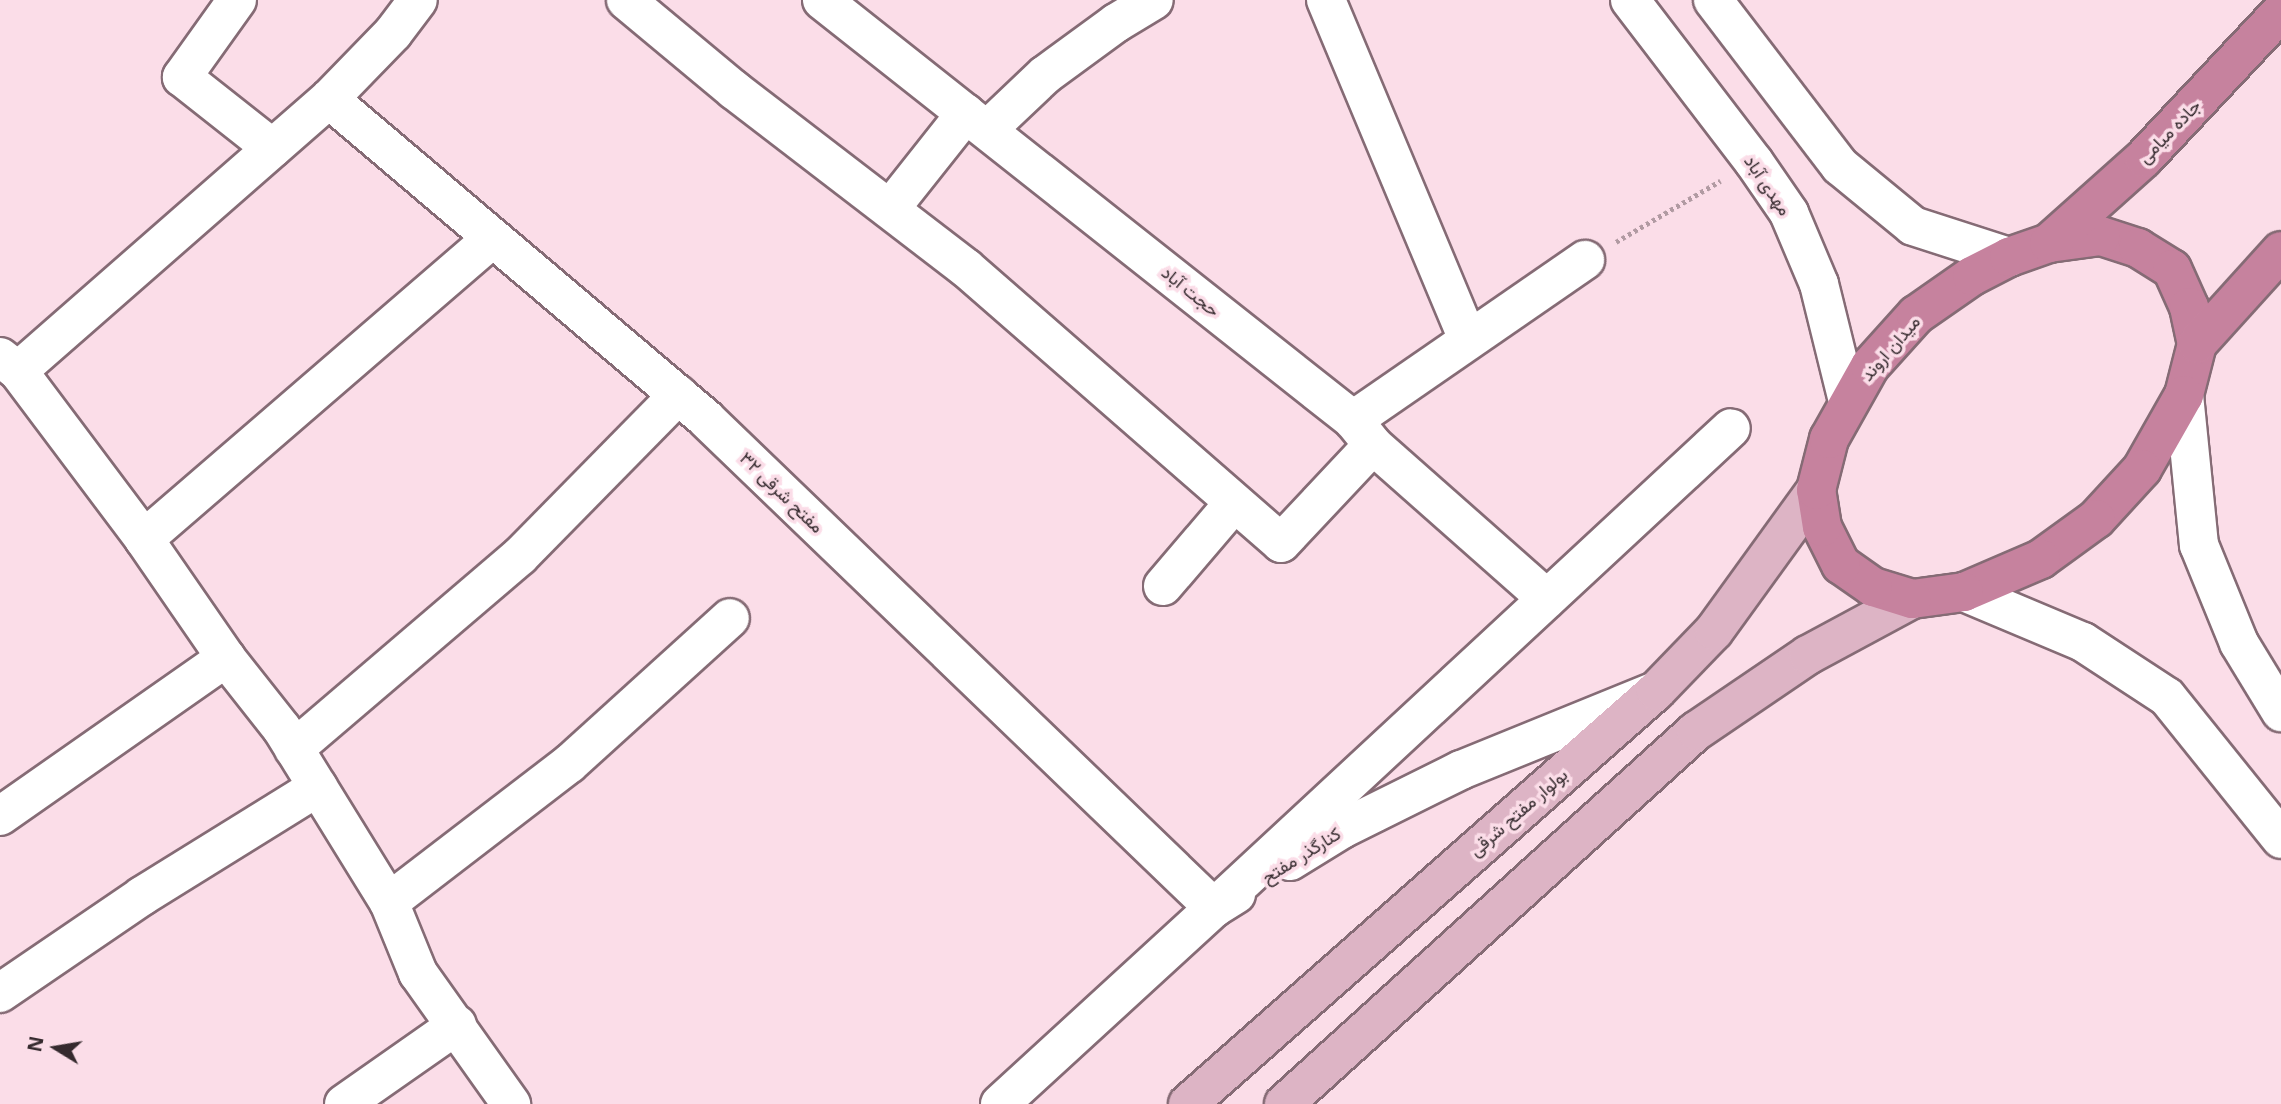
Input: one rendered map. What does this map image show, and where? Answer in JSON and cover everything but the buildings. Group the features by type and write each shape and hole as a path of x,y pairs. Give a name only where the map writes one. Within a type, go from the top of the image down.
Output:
{"highway":[{"name":"جاده میامی","path":"2049,243 2144,158 2281,12"},
{"name":"میدان اروند","path":"2101,236 2138,248 2172,269 2189,307 2197,344 2184,395 2143,469 2096,519 2041,559 1964,592 1912,598 1873,587 1841,565 1822,527 1816,490 1829,439 1848,401 1870,366 1916,315 1972,276 2010,257 2049,243 2101,236"},
{"path":"2197,344 2281,251"}],"main road":[{"name":"بولوار مفتح شرقی","path":"1188,1104 1656,691 1714,631 1816,490"},
{"path":"1284,1104 1696,731 1808,655 1912,598"}],"street":[{"path":"237,0 182,77 272,148"},
{"path":"418,0 393,33 329,99 9,364 144,539 226,658 294,749 389,902 418,972 512,1104"},
{"path":"626,0 734,90 967,268 1281,543 1363,433 1468,340 1585,260"},
{"name":"حجت آباد","path":"822,0 977,121 1363,433 1547,599"},
{"path":"890,209 977,121 1116,23 1154,0"},
{"path":"1326,0 1468,340"},
{"name":"مهدی آباد","path":"1630,0 1754,162 1789,213 1819,284 1848,401"},
{"path":"1713,0 1840,166 1913,226 2010,257"},
{"name":"مفتح شرقی ۳۲","path":"329,99 678,395 1214,908"},
{"path":"144,539 492,239"},
{"path":"294,749 520,556 678,395"},
{"path":"2184,395 2199,545 2239,643 2281,712"},
{"path":"1214,908 1731,428"},
{"path":"1163,586 1234,503"},
{"path":"1964,592 2083,642 2167,698 2281,839"},
{"path":"389,902 569,764 730,618"},
{"path":"0,816 226,658"},
{"name":"کنارگذر مفتح","path":"1000,1104 1214,908 1342,829 1461,770 1656,691"},
{"path":"1415,722 1422,744 1439,761 1461,770"},
{"path":"0,993 142,896 318,787"},
{"path":"344,1104 457,1025"}],"path":[{"path":"1585,260 1754,162"}]}
